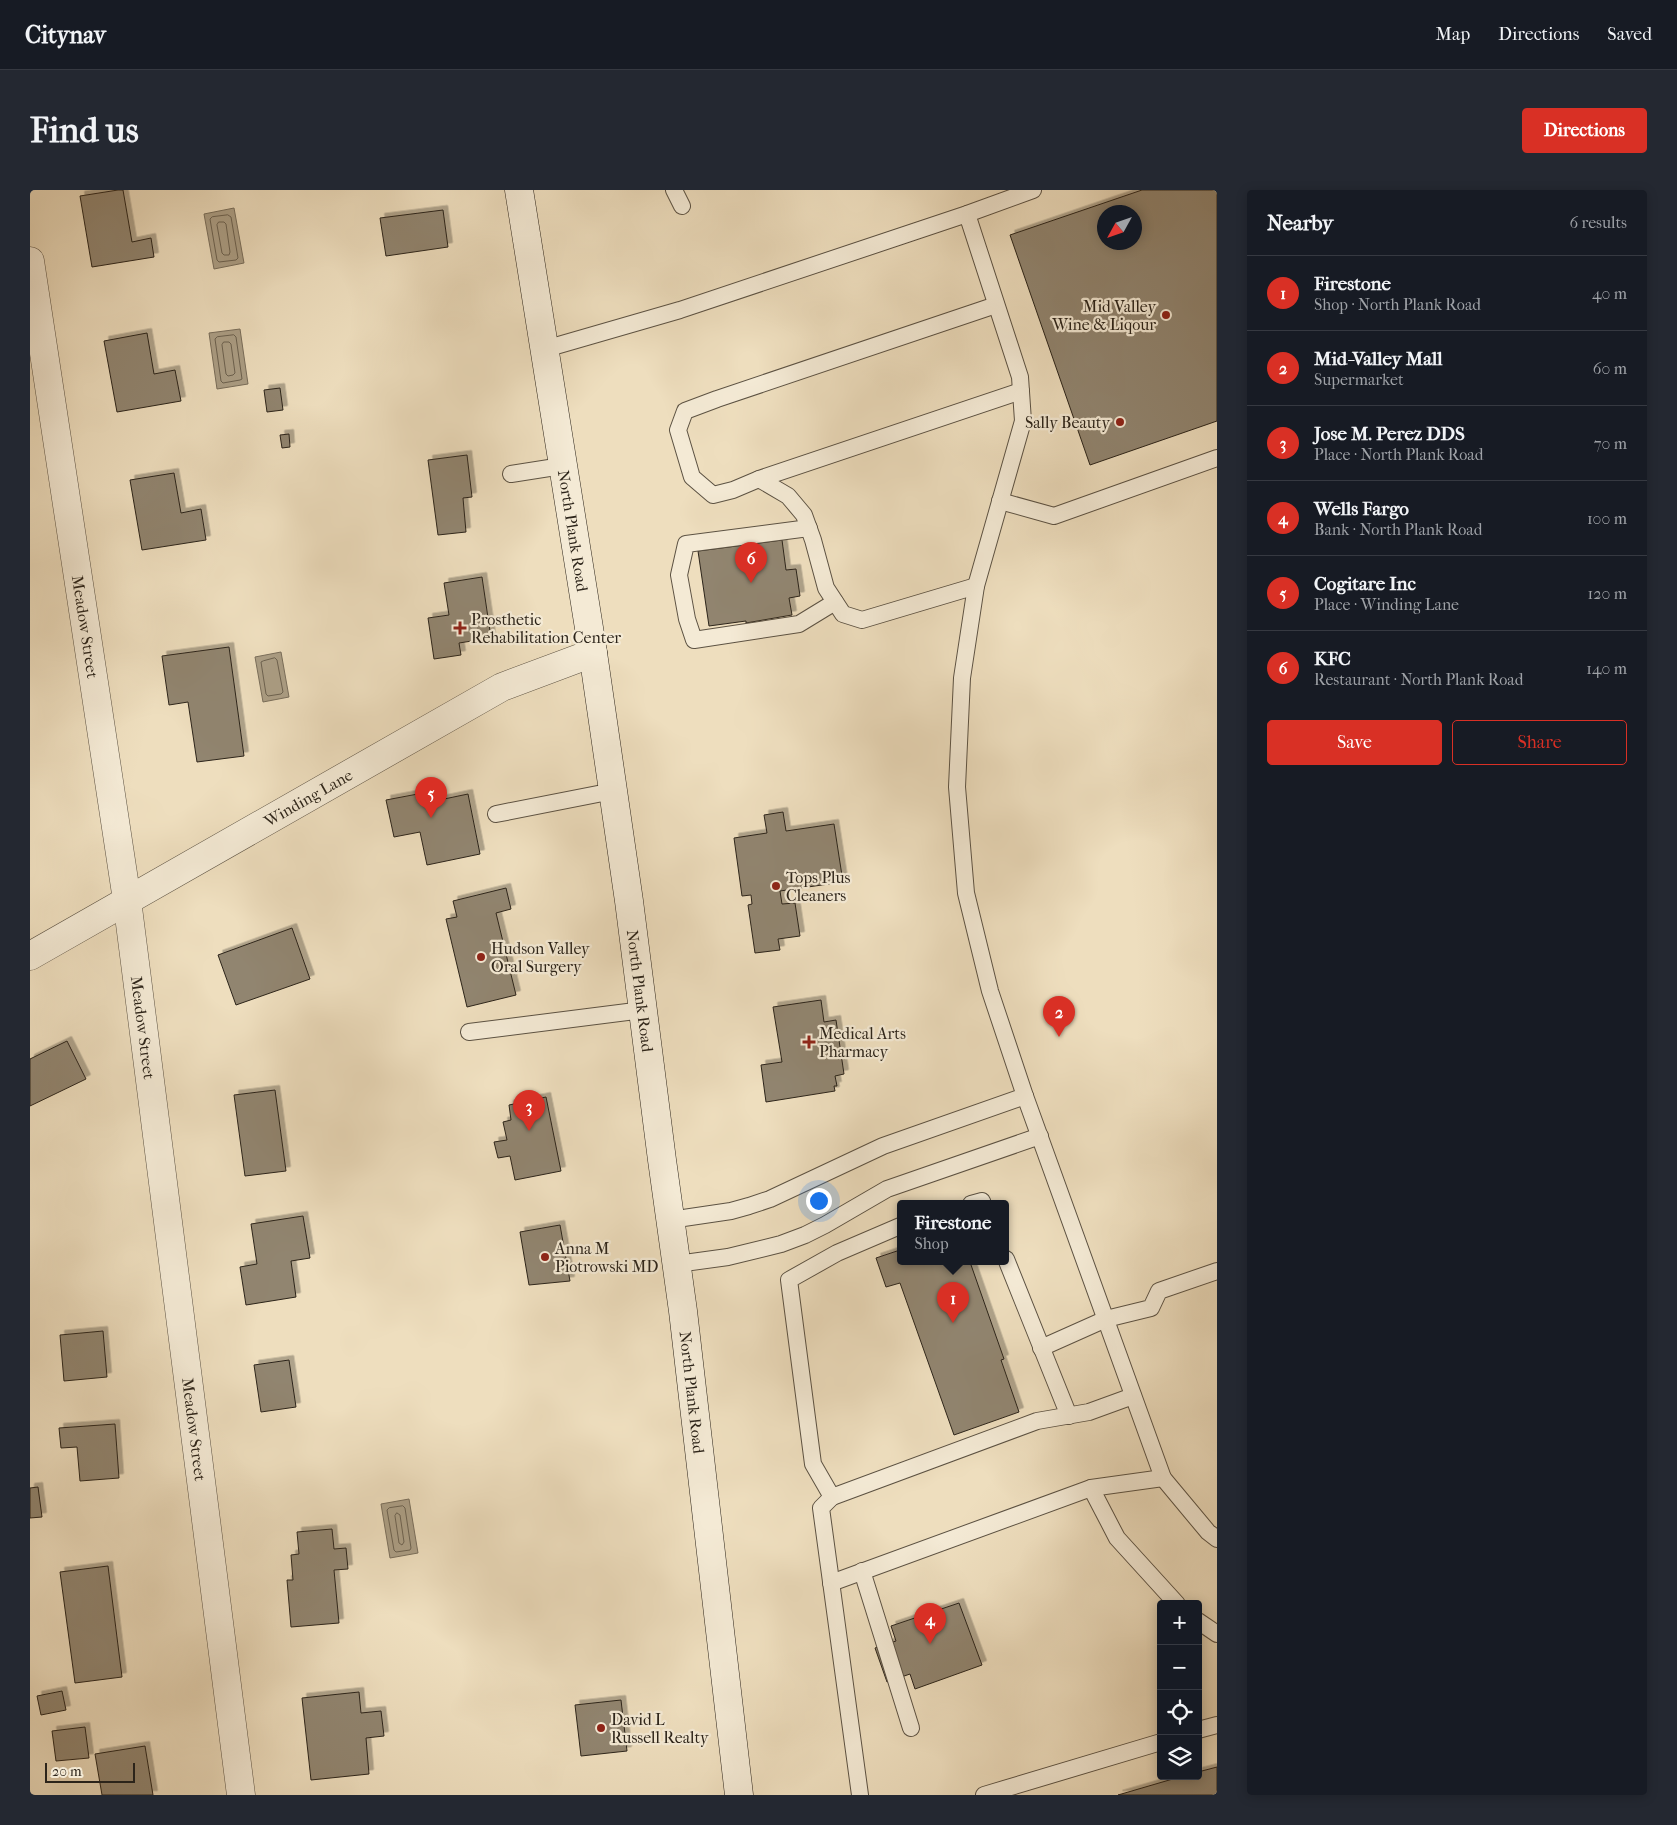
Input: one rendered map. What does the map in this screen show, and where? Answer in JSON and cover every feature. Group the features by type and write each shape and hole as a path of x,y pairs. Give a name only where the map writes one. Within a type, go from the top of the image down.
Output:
{"street":[{"name":"North Plank Road","path":"519,190 613,791 677,1264 740,1795"},
{"name":"Meadow Street","path":"30,261 127,900 241,1795"},
{"name":"Winding Lane","path":"30,956 502,687 593,654"}],"lane":[{"path":"674,190 682,206"},
{"path":"545,349 680,310 1033,190"},
{"path":"967,214 1020,377 1023,421 976,586 962,678 957,787 966,893 990,991 1025,1096 1163,1478 1208,1532 1217,1539"},
{"path":"996,305 685,411 678,430 692,477 713,495 733,490 759,479 1021,391"},
{"path":"1000,501 1054,516 1217,458"},
{"path":"511,474 562,466"},
{"path":"759,479 788,496 804,515 826,588 843,614 862,620 976,586"},
{"path":"809,528 686,544 679,575 687,619 694,640 799,624 834,602"},
{"path":"496,814 613,791"},
{"path":"469,1032 643,1010"},
{"path":"670,1220 730,1211 749,1206 782,1193 883,1146 1025,1096"},
{"path":"677,1264 728,1257 781,1244 825,1225 887,1189 1040,1136"},
{"path":"832,1497 813,1464 789,1280 837,1253 897,1227"},
{"path":"1008,1265 1069,1416"},
{"path":"1041,1348 1106,1319 1151,1308 1159,1291 1217,1271"},
{"path":"860,1795 821,1508 832,1497 1036,1421 1088,1412 1133,1396"},
{"path":"831,1583 1091,1488 1163,1478"},
{"path":"1091,1488 1117,1538 1173,1600"},
{"path":"862,1571 910,1728"},
{"path":"1202,1624 1217,1634"},
{"path":"1202,1729 1217,1725"},
{"path":"984,1795 1157,1743"}],"water":[{"path":"234,208 244,263 214,269 204,214"},
{"path":"240,329 248,384 217,389 209,333"},
{"path":"281,652 289,697 263,702 255,657"},
{"path":"409,1499 418,1553 390,1558 381,1504"}],"building":[{"path":"123,190 132,242 151,238 154,257 92,267 80,196"},
{"path":"1142,190 1217,190 1217,421 1090,465 1010,235 1097,205 1097,250 1142,250 1142,205 1098,205"},
{"path":"443,210 448,247 386,256 380,218"},
{"path":"147,333 154,374 175,370 181,401 117,412 104,341"},
{"path":"280,388 283,410 267,412 264,390"},
{"path":"289,434 290,447 282,448 280,435"},
{"path":"467,455 472,497 463,498 466,532 438,535 428,460"},
{"path":"174,473 181,513 201,509 206,540 142,550 130,480"},
{"path":"782,540 786,570 796,569 800,596 789,598 792,615 746,623 746,621 709,626 698,551"},
{"name":"Prosthetic Rehabilitation Center","path":"482,577 491,638 459,643 461,655 434,659 428,618 449,615 444,583"},
{"path":"229,647 244,756 197,762 188,702 169,705 162,656"},
{"path":"423,793 425,803 468,794 480,854 427,865 420,832 394,837 386,800"},
{"name":"Tops Plus Cleaners","path":"783,812 786,831 834,824 843,882 780,891 782,904 795,903 800,936 778,939 780,950 755,953 748,905 752,904 751,895 742,896 734,838 767,833 764,815"},
{"name":"Hudson Valley Oral Surgery","path":"506,888 511,909 496,913 516,995 467,1007 446,919 457,917 453,901"},
{"path":"292,928 310,979 236,1005 218,955"},
{"name":"Medical Arts Pharmacy","path":"821,1000 824,1022 836,1020 844,1074 835,1076 837,1086 834,1086 835,1091 766,1102 761,1065 782,1062 773,1007"},
{"path":"67,1041 86,1079 30,1106 30,1059"},
{"path":"275,1090 286,1171 245,1176 234,1095"},
{"path":"546,1097 561,1171 515,1180 510,1156 498,1158 494,1142 507,1140 503,1122 511,1120 509,1105"},
{"path":"303,1216 310,1258 291,1261 296,1297 246,1305 240,1267 257,1264 251,1224"},
{"name":"Anna M Piotrowski MD","path":"560,1225 570,1281 529,1285 520,1232"},
{"path":"897,1251 897,1265 971,1265 1004,1359 1001,1360 1019,1412 954,1435 900,1283 886,1287 876,1258"},
{"path":"103,1331 107,1377 64,1381 60,1335"},
{"path":"289,1360 296,1407 261,1412 254,1365"},
{"path":"115,1424 119,1478 80,1481 77,1447 61,1448 59,1428"},
{"path":"38,1487 42,1517 30,1518 30,1488"},
{"path":"332,1529 334,1549 346,1548 348,1569 334,1570 339,1623 291,1627 287,1580 293,1580 291,1555 299,1554 297,1532"},
{"path":"108,1566 122,1677 75,1683 60,1572"},
{"path":"959,1603 982,1665 915,1689 910,1674 887,1682 875,1648 896,1641 891,1626"},
{"path":"62,1691 66,1710 41,1715 37,1696"},
{"path":"359,1692 361,1713 381,1711 384,1736 366,1738 369,1774 311,1780 302,1698"},
{"name":"David L Russell Realty","path":"621,1700 627,1751 581,1756 575,1705"},
{"path":"85,1727 89,1758 56,1761 52,1731"},
{"path":"145,1746 153,1795 102,1795 95,1754"},
{"path":"1217,1767 1217,1795 1118,1795 1169,1780 1202,1780 1202,1771"}],"place":[{"name":"Mid Valley Wine & Liqour","path":"1166,315"},
{"name":"Sally Beauty","path":"1120,422"},
{"name":"KFC","path":"751,583"},
{"name":"Prosthetic Rehabilitation Center","path":"460,628"},
{"name":"Cogitare Inc","path":"431,818"},
{"name":"Tops Plus Cleaners","path":"776,886"},
{"name":"Hudson Valley Oral Surgery","path":"481,957"},
{"name":"Mid-Valley Mall","path":"1059,1037"},
{"name":"Medical Arts Pharmacy","path":"809,1042"},
{"name":"Jose M. Perez DDS","path":"529,1131"},
{"name":"Anna M Piotrowski MD","path":"545,1257"},
{"name":"Firestone","path":"953,1323"},
{"name":"Wells Fargo","path":"930,1644"},
{"name":"David L Russell Realty","path":"601,1728"}]}
